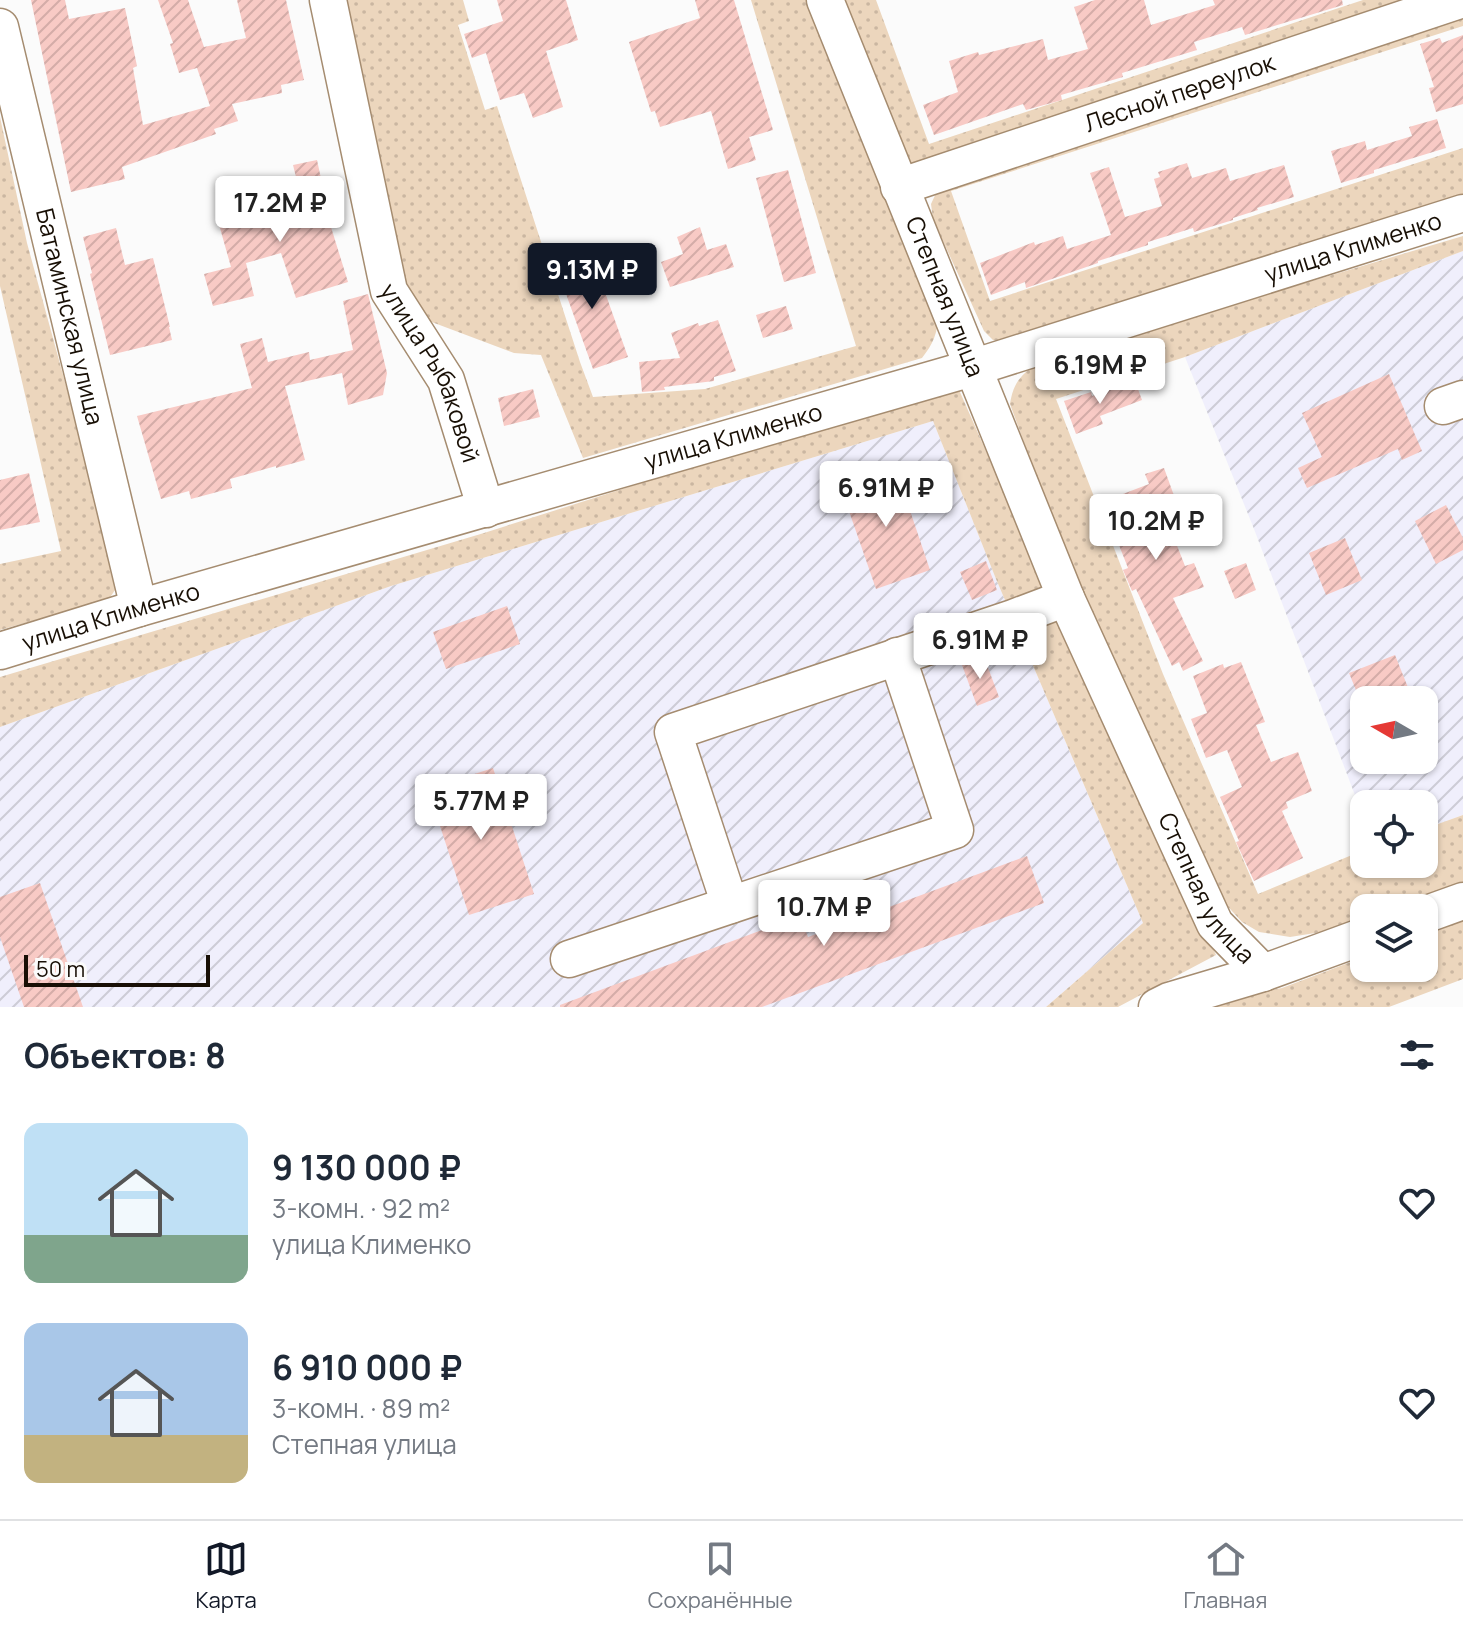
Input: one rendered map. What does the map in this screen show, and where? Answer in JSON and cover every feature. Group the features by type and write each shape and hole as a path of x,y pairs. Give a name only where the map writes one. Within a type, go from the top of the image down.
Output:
{"street":[{"name":"улица Рыбаковой","path":"328,0 389,291 446,380 486,509"},
{"name":"Степная улица","path":"825,0 1066,598 1215,924 1263,973"},
{"name":"Лесной переулок","path":"899,187 1460,0"},
{"name":"Батаминская улица","path":"0,27 139,608"},
{"name":"улица Клименко","path":"0,651 139,608 972,368 1463,213"},
{"path":"730,905 673,732 1066,598"},
{"path":"569,959 955,830 897,656"},
{"path":"1438,910 1463,901"},
{"path":"1157,1007 1350,941"}],"shaded area":[{"path":"331,0 463,0 469,21 458,25 485,110 497,106 593,397 705,389 856,346 751,0 813,0 938,315 936,333 929,348 922,358 583,458 541,355 514,353 429,321 409,300"},
{"path":"839,0 876,0 929,144 1363,0 1425,0 912,168"},
{"path":"1463,13 1463,26 951,191 990,301 1463,148 1463,196 1002,342 993,340 984,331 933,219 931,204 938,189"},
{"path":"0,117 27,243 107,536 117,587 106,600 0,630 0,564 61,551 0,286"},
{"path":"1463,236 1463,251 1185,357 1056,399 1163,674 1258,894 1350,856 1350,878 1438,878 1438,824 1463,815 1463,882 1431,894 1350,894 1350,924 1290,937 1259,932 1242,922 1221,899 1147,743 1053,522 1010,404 1017,383 1032,367"},
{"path":"1463,251 1463,815 1438,824 1438,790 1353,790 1185,357"},
{"path":"956,383 1062,624 1216,955 1118,1007 1046,1007 1143,923 996,579 933,421 391,586 0,727 0,677 484,533"},
{"path":"933,421 996,579 1143,923 1046,1007 0,1007 0,727 391,586"},
{"path":"1463,920 1463,979 1389,1007 1194,1007 1282,988 1350,962 1350,982 1438,982 1438,930"}],"building":[{"path":"31,0 65,0 69,19 125,8 137,66 133,68 143,125 210,106 197,68 179,73 170,44 173,43 158,0 188,0 204,47 246,38 237,0 286,0 304,80 281,85 282,93 232,104 238,121 214,129 216,134 122,167 125,179 71,192"},
{"path":"497,0 566,0 578,40 546,51 563,107 533,118 524,93 500,100 486,53 472,58 464,34 503,21"},
{"path":"695,0 734,0 773,130 749,137 756,160 728,169 711,111 660,127 655,111 651,112 629,42 700,18"},
{"path":"1095,0 1144,0 1151,25 1215,5 1213,0 1342,0 1343,5 1245,35 1242,27 1194,42 1197,50 1061,95 1062,100 1026,110 1023,104 934,135 923,105 958,92 949,61 1043,39 1048,60 1088,49 1074,7"},
{"path":"1463,35 1463,104 1436,112 1429,88 1434,87 1420,44 1440,38 1442,43"},
{"path":"1437,119 1446,148 1341,183 1331,151 1365,141 1367,150 1412,136 1409,127"},
{"path":"317,160 325,197 322,198 348,282 296,298 281,253 246,263 254,296 213,306 204,274 231,267 216,214 260,202 267,220 304,209 293,165"},
{"path":"1187,163 1192,178 1226,168 1230,181 1284,165 1294,197 1257,208 1233,220 1148,242 1148,245 1026,288 1025,282 991,295 980,263 1034,242 1035,245 1063,236 1067,249 1111,235 1090,173 1109,167 1125,217 1162,206 1154,179 1160,177 1158,172"},
{"path":"788,170 816,273 784,282 756,178"},
{"path":"700,227 707,250 726,244 734,267 670,287 661,262 683,254 677,237"},
{"path":"116,228 125,265 153,258 172,340 110,355 83,237"},
{"path":"591,253 628,357 593,369 556,266"},
{"path":"368,294 387,373 383,395 348,405 342,373 285,386 305,460 230,479 232,488 191,499 189,491 161,499 137,416 252,388 240,344 262,338 268,362 309,352 310,360 353,350 343,301"},
{"path":"786,306 793,329 763,338 756,315"},
{"path":"718,320 736,371 714,377 714,381 642,392 639,362 680,358 671,333 698,323 699,326"},
{"path":"1389,374 1422,451 1402,460 1398,449 1307,488 1298,468 1322,457 1302,413"},
{"path":"1135,381 1142,400 1100,416 1103,424 1076,434 1064,401 1091,392 1092,396"},
{"path":"533,389 540,417 504,426 498,398"},
{"path":"1164,468 1181,515 1167,520 1185,566 1194,563 1204,587 1173,598 1203,661 1183,671 1179,662 1172,666 1136,589 1132,591 1123,570 1128,568 1102,502 1149,484 1145,474"},
{"path":"896,469 930,570 876,589 841,488"},
{"path":"29,473 40,522 0,530 0,480"},
{"path":"1446,505 1463,538 1463,550 1436,564 1415,521"},
{"path":"1345,538 1362,580 1326,595 1309,553"},
{"path":"986,561 997,590 972,600 960,572"},
{"path":"1246,563 1256,590 1235,599 1224,571"},
{"path":"507,606 520,644 446,669 433,632"},
{"path":"1395,655 1407,686 1354,686 1349,673"},
{"path":"984,657 999,697 977,706 962,665"},
{"path":"1241,662 1265,722 1256,725 1271,762 1298,752 1312,791 1286,802 1288,808 1282,811 1303,858 1254,881 1220,797 1242,787 1227,750 1206,758 1191,719 1207,713 1193,676 1223,664 1224,668"},
{"path":"493,768 534,894 469,915 428,789"},
{"path":"1027,856 1044,903 762,1007 560,1007 800,916 808,937"},
{"path":"40,883 83,1007 24,1007 0,937 0,897"}]}
